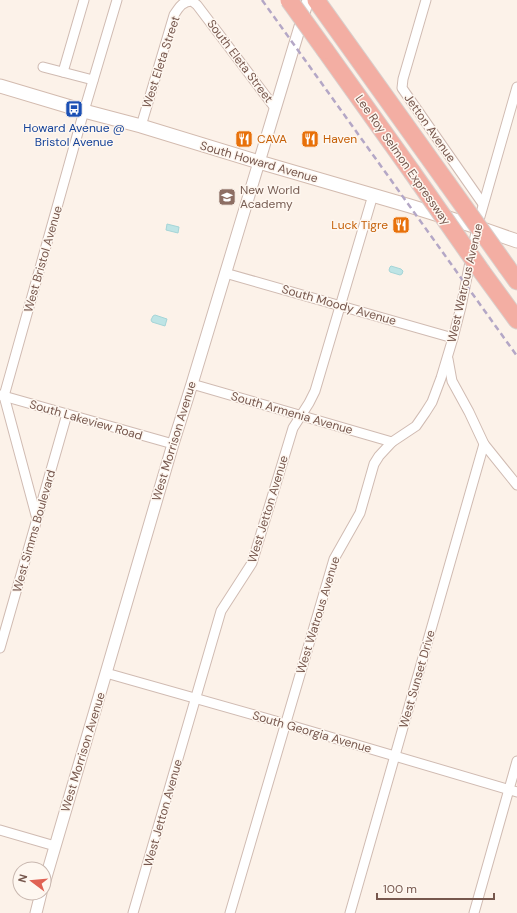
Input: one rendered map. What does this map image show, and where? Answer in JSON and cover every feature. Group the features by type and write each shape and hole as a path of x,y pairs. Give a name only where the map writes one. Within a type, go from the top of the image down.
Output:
{"highway":[{"name":"Lee Roy Selmon Expressway","path":"289,0 517,320"},
{"name":"Lee Roy Selmon Expressway","path":"316,0 517,281"}],"main road":[{"name":"South Howard Avenue","path":"0,86 373,195 517,241"}],"street":[{"path":"63,72 84,0"},
{"name":"West Bristol Avenue","path":"2,396 117,0"},
{"name":"West Morrison Avenue","path":"51,861 173,444 308,0"},
{"name":"Jetton Avenue","path":"426,0 402,80 402,88 483,204"},
{"name":"South Eleta Street","path":"187,1 192,1 198,5 275,108"},
{"name":"West Eleta Street","path":"141,126 174,15 179,7 187,1"},
{"path":"42,67 94,80"},
{"name":"West Watrous Avenue","path":"230,913 334,558 360,513 374,464 392,442 416,426 432,402 441,378 461,307 483,204 517,87"},
{"name":"West Jetton Avenue","path":"133,913 221,611 252,563 293,428 315,391 373,195"},
{"name":"South Moody Avenue","path":"225,273 453,338"},
{"path":"448,355 452,381 484,444 517,485"},
{"name":"South Armenia Avenue","path":"192,384 392,442"},
{"path":"2,396 37,519"},
{"name":"South Lakeview Road","path":"2,396 173,444"},
{"name":"West Simms Boulevard","path":"0,648 67,414"},
{"name":"West Sunset Drive","path":"350,913 484,444"},
{"name":"South Georgia Avenue","path":"106,673 513,791"},
{"path":"474,913 513,791 517,761"},
{"path":"0,830 55,846"},
{"path":"36,913 39,901"}],"water":[{"path":"167,224 179,227 178,233 166,230"},
{"path":"391,266 401,269 403,271 402,274 400,275 390,272 389,270"},
{"path":"155,315 167,319 165,326 152,322 151,320"}],"railway":[{"path":"262,0 517,356"}],"place":[{"name":"Howard Avenue @ Bristol Avenue","path":"74,109"},
{"name":"CAVA","path":"244,139"},
{"name":"Haven","path":"310,139"},
{"name":"New World Academy","path":"227,197"},
{"name":"Luck Tigre","path":"401,225"}]}
